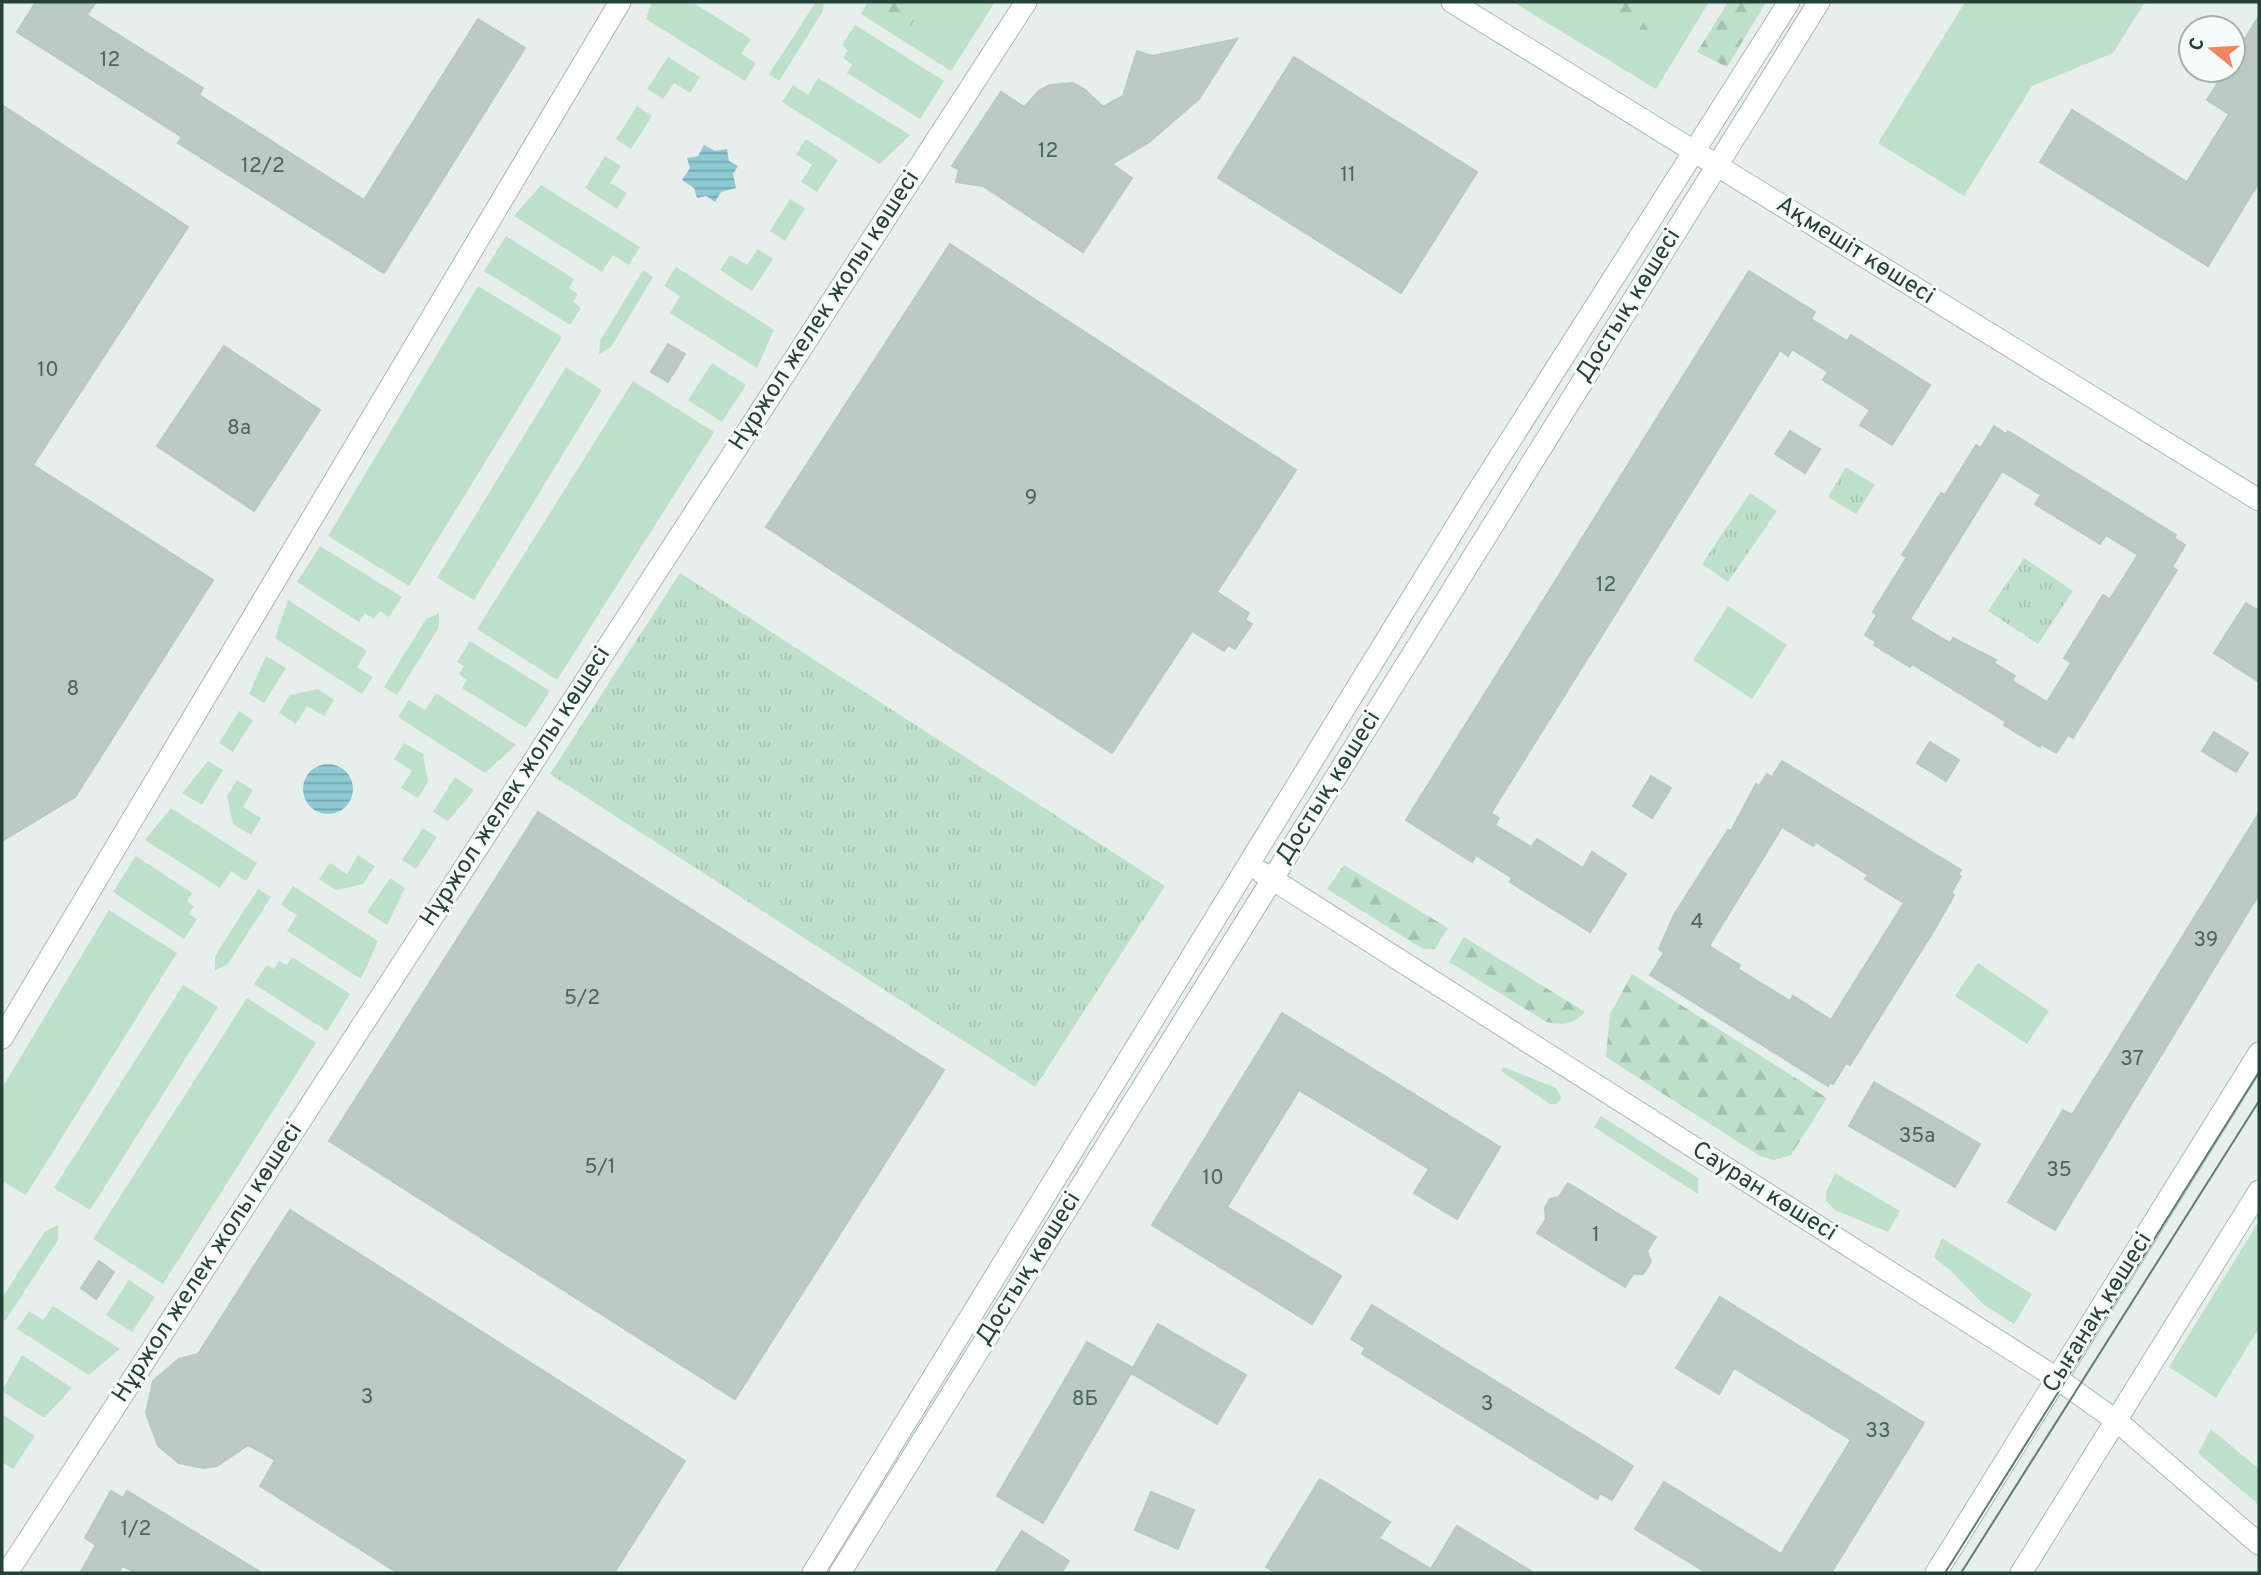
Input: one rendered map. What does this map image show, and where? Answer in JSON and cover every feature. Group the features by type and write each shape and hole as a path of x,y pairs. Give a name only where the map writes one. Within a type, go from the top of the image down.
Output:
{"street":[{"path":"2,1038 620,2"},
{"name":"Нұржол желек жолы көшесі","path":"7,1573 1026,2"},
{"name":"Ақмешіт көшесі","path":"1452,2 2259,500"},
{"name":"Достық көшесі","path":"813,1573 1473,499 1789,2"},
{"name":"Достық көшесі","path":"839,1573 1819,2"},
{"name":"Сауран көшесі","path":"1250,864 2058,1379 2118,1422 2259,1544"},
{"name":"Сығанақ көшесі","path":"1936,1573 2259,1053"},
{"path":"2021,1573 2118,1422 2259,1191"}],"green space":[{"path":"652,2 692,2 751,39 741,54 756,63 745,81 646,19"},
{"path":"816,2 824,2 823,11 779,81 769,74"},
{"path":"868,2 995,2 951,71 861,14"},
{"path":"893,2 913,2 922,7 911,26 887,11"},
{"path":"1513,2 1709,2 1656,89"},
{"path":"1593,2 1629,2 1654,38"},
{"path":"1728,2 1766,2 1727,67 1697,52"},
{"path":"1965,2 2145,2 2113,53 2032,86 1964,196 1878,143"},
{"path":"855,25 944,81 920,119 847,73 852,64 843,58 848,50 842,45"},
{"path":"668,57 700,77 690,93 674,83 663,99 647,89"},
{"path":"818,78 910,135 880,164 782,102 793,85 808,95"},
{"path":"637,106 652,116 631,149 616,139"},
{"path":"806,139 838,160 817,192 801,182 812,165 796,154"},
{"path":"605,156 621,166 610,183 627,193 617,209 585,188"},
{"path":"541,185 640,247 629,265 613,255 602,272 514,216"},
{"path":"790,199 805,208 785,241 770,231"},
{"path":"506,236 574,279 569,288 578,294 573,302 581,308 570,325 484,271"},
{"path":"758,249 773,259 752,291 720,270 730,255 747,265"},
{"path":"676,267 774,330 757,368 670,313 680,296 664,286"},
{"path":"643,270 653,277 611,347 599,354 600,341"},
{"path":"478,286 562,337 409,586 328,536"},
{"path":"712,363 746,385 722,422 688,400"},
{"path":"566,367 602,390 474,600 437,578"},
{"path":"633,381 714,432 557,680 477,629"},
{"path":"1846,467 1875,485 1856,514 1828,497"},
{"path":"1750,493 1777,511 1728,582 1702,564"},
{"path":"320,546 402,597 389,617 380,611 374,619 365,613 359,622 297,582"},
{"path":"2024,558 2073,591 2038,644 1988,611"},
{"path":"680,573 1165,886 1035,1087 550,774"},
{"path":"288,600 367,651 357,667 373,677 362,694 275,638"},
{"path":"1728,606 1787,645 1752,699 1693,660"},
{"path":"439,613 439,627 397,695 384,687 426,619"},
{"path":"470,641 550,691 526,728 462,688 467,680 459,674 464,666 457,662"},
{"path":"266,656 286,668 264,703 249,694"},
{"path":"318,689 334,700 324,716 307,706 296,724 279,713 290,695"},
{"path":"436,693 516,745 485,773 398,717 409,700 425,710"},
{"path":"239,711 253,720 233,752 219,743"},
{"path":"404,743 423,754 428,782 418,798 401,788 412,771 394,759"},
{"path":"208,761 223,770 202,805 182,793"},
{"path":"455,777 474,790 448,821 433,812"},
{"path":"237,780 253,790 243,807 261,818 251,835 233,824 227,796"},
{"path":"171,808 257,863 246,881 231,871 220,888 145,840"},
{"path":"423,828 437,837 416,869 402,860"},
{"path":"358,855 375,866 363,884 336,890 319,879 330,863 347,874"},
{"path":"136,856 192,893 187,901 194,906 189,914 197,919 184,939 113,892"},
{"path":"1344,865 1448,928 1435,949 1423,949 1327,889"},
{"path":"390,878 405,888 387,925 367,912"},
{"path":"293,886 378,941 361,979 287,931 297,915 281,905"},
{"path":"258,889 271,897 228,964 215,970 215,956"},
{"path":"109,910 177,953 26,1195 2,1181 2,1088"},
{"path":"1464,937 1585,1012 1568,1023 1547,1022 1449,962"},
{"path":"292,957 350,994 327,1031 254,984 267,965 274,969 279,961 287,965"},
{"path":"1978,963 2049,1011 2027,1044 1955,996"},
{"path":"1632,974 1827,1098 1791,1155 1774,1160 1760,1156 1606,1057 1610,1014"},
{"path":"183,985 218,1007 90,1210 54,1188"},
{"path":"247,998 316,1043 163,1284 93,1239"},
{"path":"1503,1067 1556,1088 1562,1098 1556,1104 1550,1104 1501,1071"},
{"path":"1601,1116 1698,1178 1698,1194 1594,1127"},
{"path":"1835,1173 1900,1211 1888,1232 1835,1210 1826,1201 1826,1192"},
{"path":"2259,1221 2259,1328 2216,1398 2169,1367"},
{"path":"58,1225 58,1240 5,1321 2,1319 2,1298 45,1231"},
{"path":"1942,1238 2032,1294 2014,1324 1984,1305 1949,1269 1934,1258"},
{"path":"129,1280 155,1297 132,1332 106,1315"},
{"path":"53,1306 120,1349 89,1375 17,1329 29,1311 43,1320"},
{"path":"22,1355 72,1388 44,1418 2,1391"},
{"path":"2,1414 35,1436 13,1469 2,1462"},
{"path":"2211,1429 2259,1469 2259,1505 2198,1453"}],"water":[{"path":"704,145 715,151 727,149 729,161 738,166 733,174 736,188 721,192 715,202 706,196 697,198 694,188 682,180 690,168 687,158 698,156"},
{"path":"318,765 338,765 352,779 352,799 338,813 318,813 304,799 304,779"}],"building":[{"path":"36,2 96,2 87,15 203,88 199,95 364,200 478,19 525,48 384,273 178,143 182,137 17,32"},
{"path":"2259,16 2259,182 2208,266 2040,162 2072,110 2187,182 2229,114 2207,100 2217,84 2247,84 2247,35"},
{"path":"1237,39 1199,99 1148,143 1112,164 1132,178 1083,252 983,186 956,182 959,170 952,166 1001,92 1024,107 1040,90 1050,85 1073,83 1084,89 1103,107 1123,96 1137,51 1152,56"},
{"path":"1294,57 1477,172 1401,293 1218,178"},
{"path":"2,105 188,227 33,465 213,580 75,797 2,841"},
{"path":"950,244 1296,470 1217,592 1249,613 1245,620 1252,624 1235,649 1228,645 1224,651 1192,631 1112,753 766,527"},
{"path":"1749,271 1815,312 1811,319 1847,341 1851,335 1930,385 1892,445 1860,425 1870,410 1823,380 1828,372 1792,349 1788,356 1780,350 1491,813 1499,818 1495,825 1531,847 1537,839 1583,868 1592,852 1626,874 1590,932 1510,882 1512,878 1476,855 1472,862 1406,820"},
{"path":"668,344 685,354 668,382 651,372"},
{"path":"224,346 320,410 254,511 157,446"},
{"path":"1994,426 2006,434 2008,431 2176,535 2174,538 2185,545 2172,567 2177,570 2073,738 2068,735 2056,753 2041,744 2040,747 2004,725 2006,722 1912,664 1910,667 1874,645 1876,642 1865,635 1877,615 1873,612 1907,557 1902,555 1941,493 1945,495 1976,445 1981,448","holes":["2002,471 2041,495 2035,504 2100,544 2106,535 2138,555 2110,599 2103,595 2064,658 2071,663 2047,702 2012,681 2015,676 1994,663 1996,660 1953,638 1950,643 1910,619"]},
{"path":"1790,431 1820,449 1805,473 1775,454"},
{"path":"2246,603 2259,611 2259,682 2214,653"},
{"path":"2214,732 2248,753 2236,772 2202,751"},
{"path":"1930,742 1959,760 1946,781 1917,763"},
{"path":"1782,761 1961,870 1958,874 1961,876 1951,893 1954,895 1936,927 1850,1065 1846,1063 1833,1084 1830,1082 1828,1086 1650,975 1664,953 1659,949 1674,915 1728,830 1731,831 1756,784 1759,786 1767,774 1772,777","holes":["1782,827 1813,846 1816,842 1868,875 1865,879 1904,903 1831,1020 1793,996 1790,1001 1738,969 1740,965 1709,946"]},
{"path":"1651,776 1671,788 1652,818 1633,806"},
{"path":"538,812 944,1070 735,1399 329,1141"},
{"path":"2259,813 2259,894 2055,1230 2008,1202 2063,1110 2072,1115"},
{"path":"1282,1013 1500,1147 1457,1219 1414,1193 1429,1169 1299,1090 1227,1207 1341,1276 1312,1324 1152,1225"},
{"path":"1874,1082 1980,1144 1955,1187 1849,1126"},
{"path":"1568,1183 1656,1237 1647,1251 1651,1262 1643,1274 1633,1274 1625,1287 1537,1233 1546,1219 1545,1208 1550,1199 1559,1197"},
{"path":"290,1210 685,1461 614,1573 398,1573 260,1486 275,1460 248,1445 217,1466 203,1468 179,1463 158,1446 146,1413 153,1381 179,1359 198,1354"},
{"path":"99,1261 114,1272 96,1299 81,1288"},
{"path":"1720,1297 1924,1423 1831,1573 1707,1573 1635,1529 1664,1482 1781,1554 1851,1440 1734,1368 1719,1394 1676,1368"},
{"path":"1372,1305 1633,1466 1612,1500 1600,1493 1597,1499 1362,1354 1365,1348 1351,1339"},
{"path":"1158,1324 1246,1375 1217,1424 1131,1373 1043,1523 997,1496 1087,1342 1133,1368"},
{"path":"1320,1479 1390,1522 1379,1538 1431,1569 1457,1526 1534,1573 1276,1573 1266,1567"},
{"path":"111,1491 123,1498 127,1491 262,1573 136,1573 123,1566 118,1573 80,1573 96,1545 85,1538"},
{"path":"1151,1492 1194,1510 1178,1549 1135,1530"},
{"path":"1022,1531 1069,1561 1061,1573 995,1573"}],"tram line":[{"path":"1945,1573 2259,1072"},
{"path":"1961,1573 2259,1101"}]}
